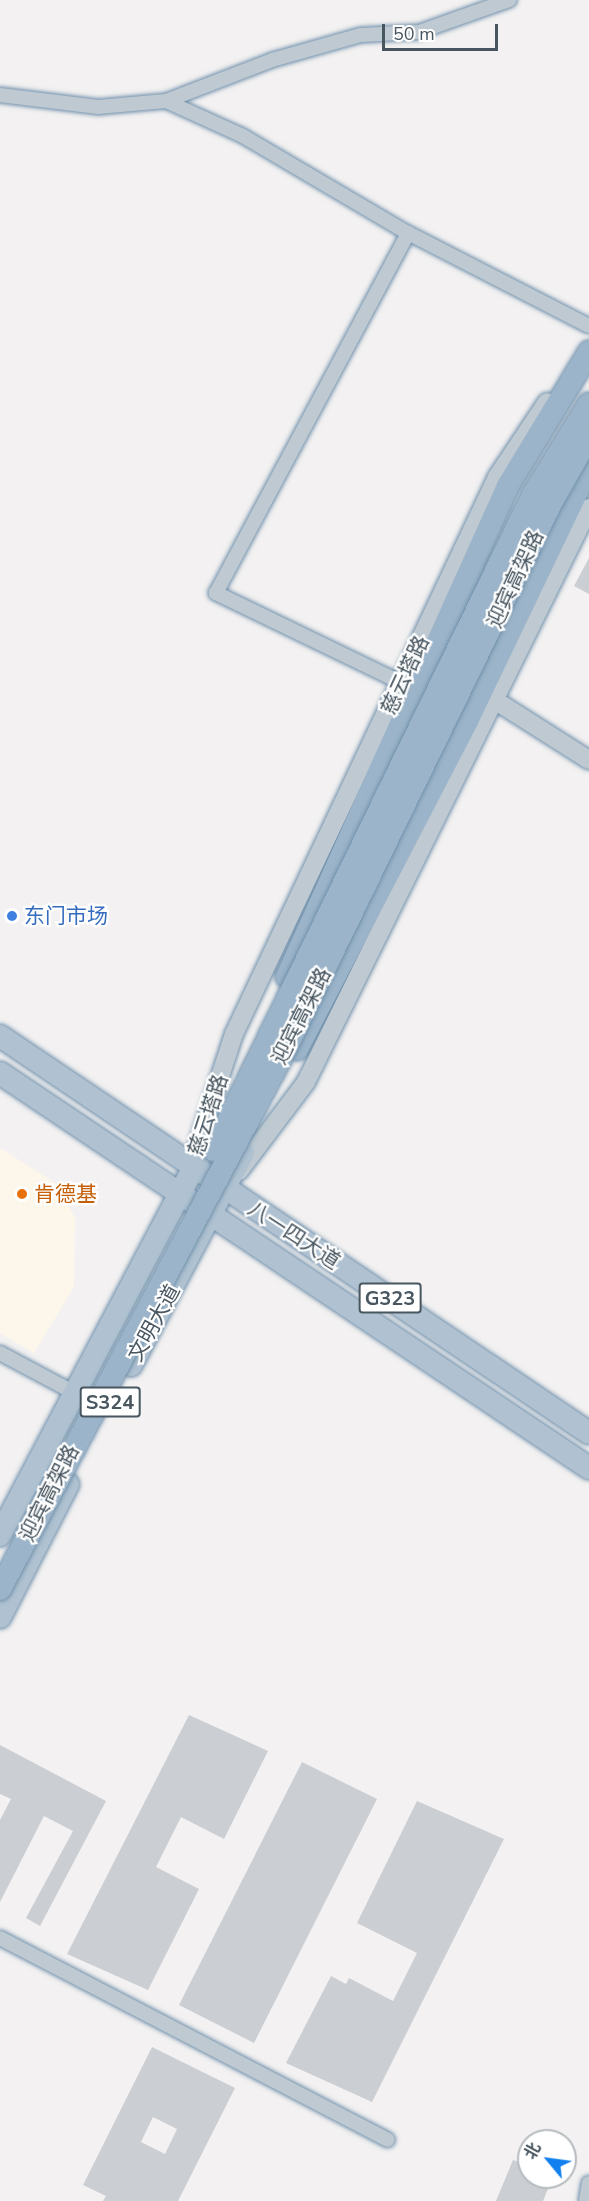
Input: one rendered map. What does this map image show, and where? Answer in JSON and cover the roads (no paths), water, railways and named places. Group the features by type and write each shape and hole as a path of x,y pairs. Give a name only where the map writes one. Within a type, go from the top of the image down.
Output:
{"highway":[{"path":"256,1047 508,486 589,352"},
{"name":"迎宾高架路","path":"0,1556 265,1053 533,495 589,404"},
{"name":"迎宾高架路","path":"0,1589 280,1060 550,505 589,436"},
{"path":"287,1069 467,721 589,466"}],"main road":[{"name":"慈云塔路","path":"191,1164 256,1047 517,489 589,368"},
{"name":"慈云塔路","path":"225,1190 287,1069 558,510 589,461"},
{"name":"八一四大道","path":"0,1036 191,1164 225,1190 589,1433"},
{"name":"八一四大道","path":"0,1073 177,1196 213,1217 589,1468"},
{"name":"文明大道","path":"0,1534 177,1196 191,1164"},
{"name":"文明大道","path":"0,1617 213,1217 225,1190"}],"street":[{"path":"0,95 98,107 166,101 273,60 361,35 419,32 509,0"},
{"path":"166,101 243,136 408,233 589,326"},
{"path":"402,683 216,593 408,233"},
{"name":"慈云塔路","path":"191,1164 234,1034 402,683 497,477 589,342"},
{"path":"225,1190 306,1082 496,701 589,508"},
{"path":"496,701 589,760"},
{"path":"0,1353 75,1393"},
{"path":"0,1938 388,2140"},
{"path":"586,2201 589,2182"}],"place":[{"name":"东门市场","path":"12,916"},
{"name":"肯德基","path":"22,1194"}]}
